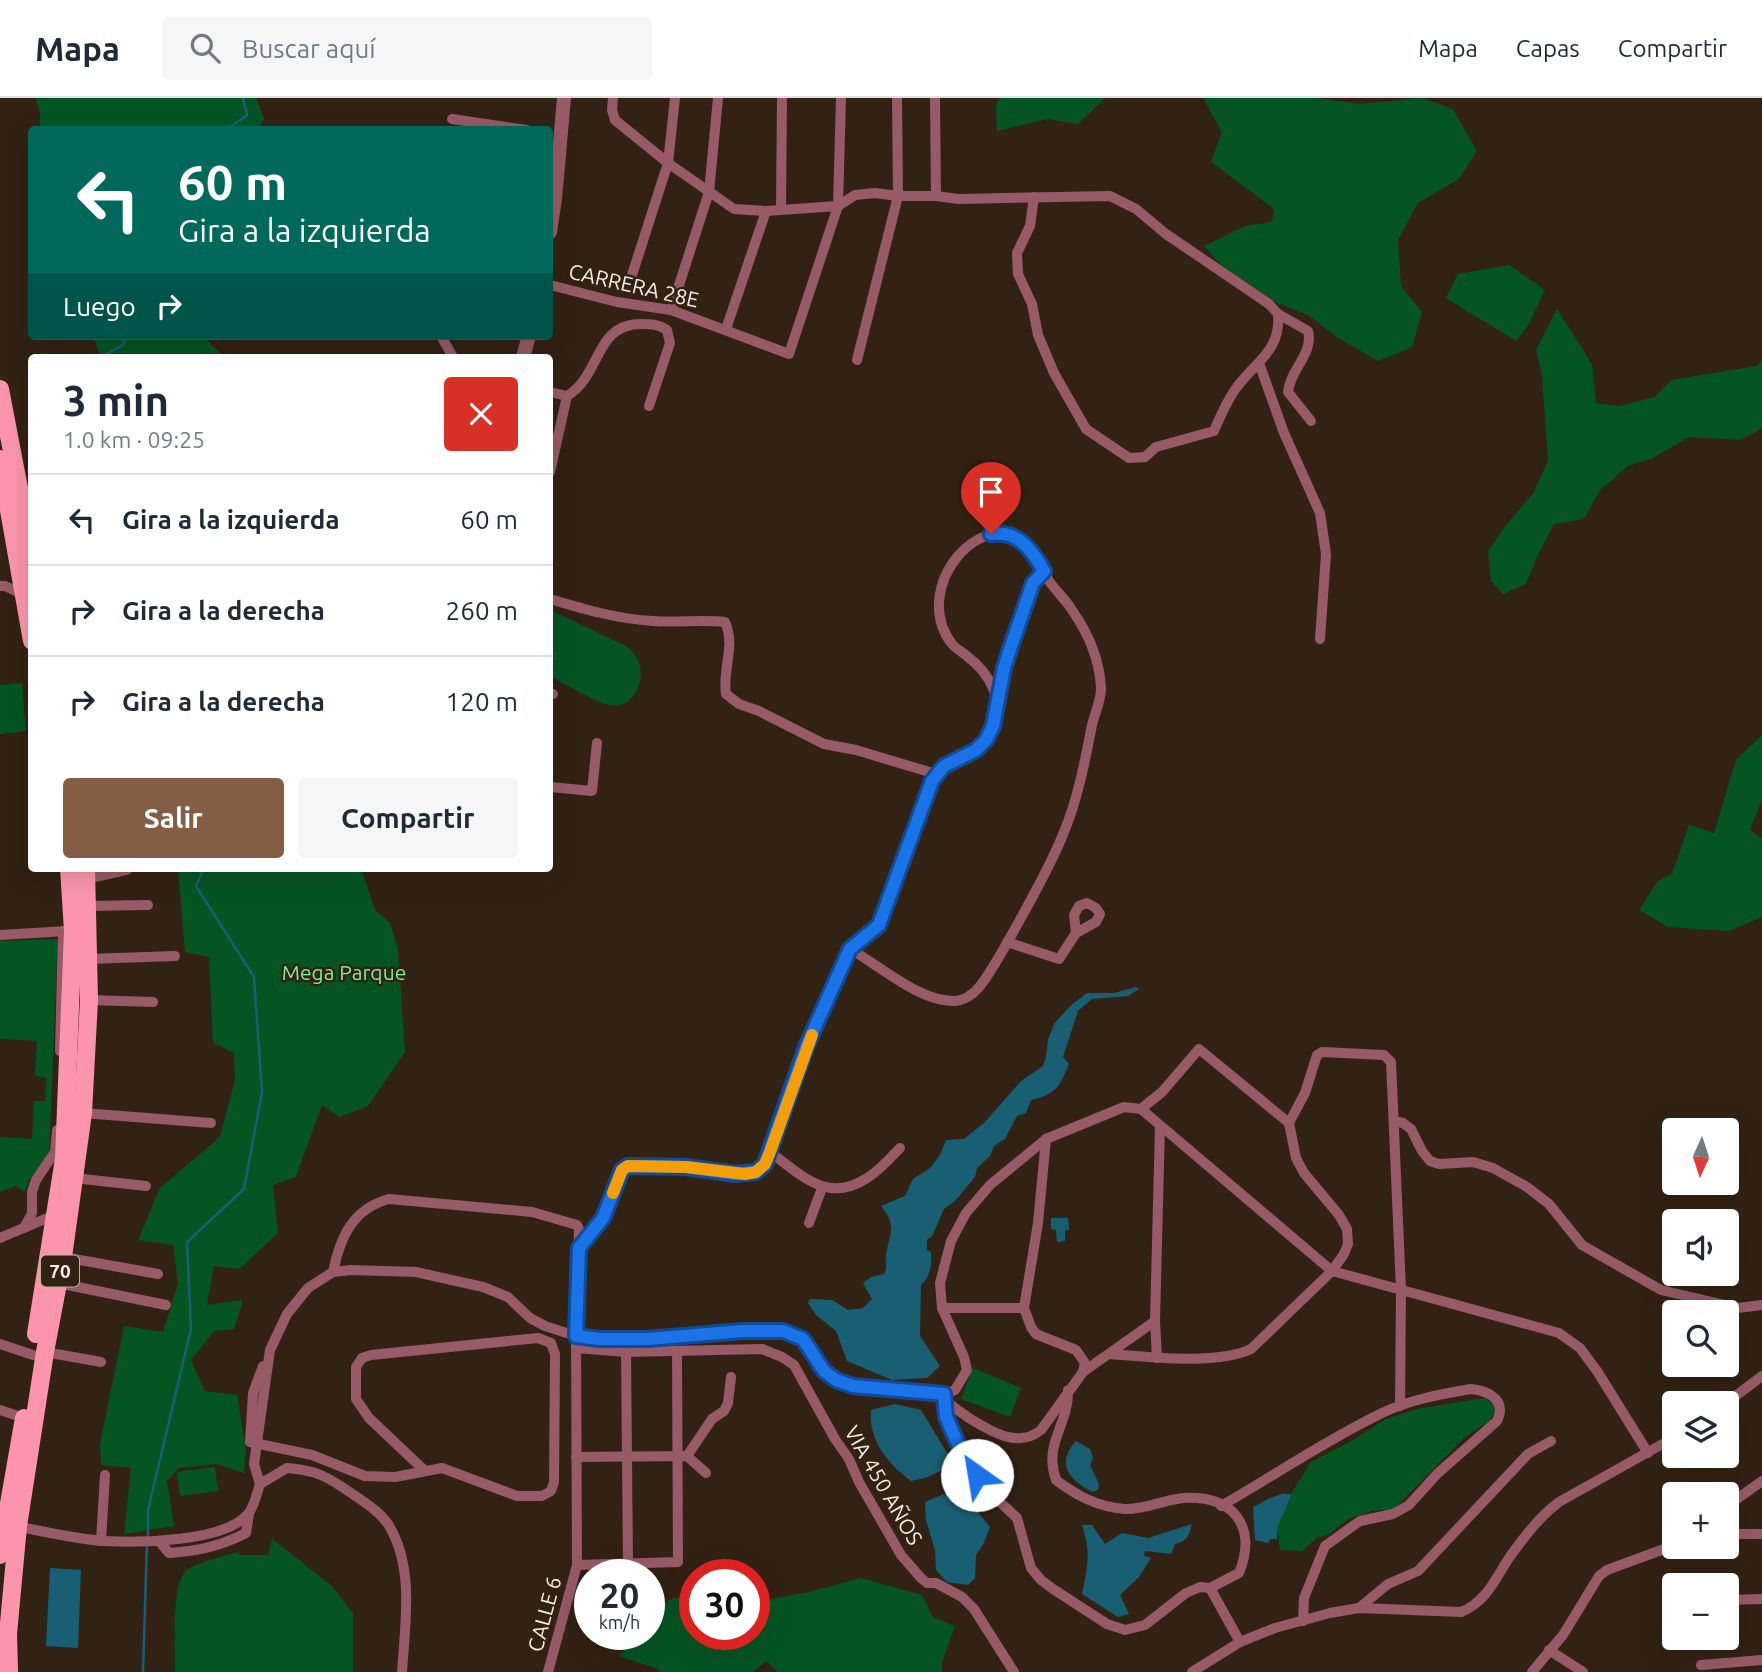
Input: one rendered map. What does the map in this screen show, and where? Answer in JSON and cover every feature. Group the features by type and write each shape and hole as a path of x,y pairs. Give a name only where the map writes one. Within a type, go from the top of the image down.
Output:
{"main road":[{"path":"0,389 28,535"},
{"path":"0,459 28,622"},
{"name":"70","path":"0,1555 39,1354 59,1213 66,1123 69,872"},
{"name":"70","path":"9,1672 7,1524 24,1418 63,1257 59,1213 74,1178 83,1113 89,1000 86,872"}],"street":[{"path":"553,194 564,98"},
{"path":"613,98 615,120 668,163 734,209 766,211 838,206 855,195 875,192 958,199 1110,196 1136,209 1166,234 1269,304 1278,314 1308,331 1310,340 1307,351 1289,382 1288,392 1311,421"},
{"path":"632,275 668,163 675,98"},
{"path":"671,310 709,192 718,98"},
{"path":"781,209 782,98"},
{"path":"838,206 841,98"},
{"path":"857,360 898,196 897,98"},
{"path":"935,98 936,196"},
{"path":"452,119 500,126"},
{"path":"1034,197 1030,226 1017,253 1017,274 1032,304 1038,335 1054,373 1086,429 1129,458 1145,457 1156,447 1214,431 1226,403 1237,387 1275,343 1279,329 1278,314"},
{"name":"CARRERA 28E","path":"553,286 617,302 671,310 789,354 838,206"},
{"path":"726,329 766,211"},
{"path":"553,393 567,396 579,389 615,330 633,324 657,325 667,330 670,344 649,406"},
{"path":"1259,363 1284,433 1321,513 1326,554 1320,639"},
{"path":"553,459 567,396"},
{"path":"0,500 4,481"},
{"path":"850,949 933,998 951,1001 970,996 979,987 1007,942 1045,874 1065,830 1080,781 1101,692 1098,666 1086,634 1032,551 1018,539 1002,533 978,538 957,557 940,587 938,611 952,645 970,658 992,682 997,714"},
{"path":"579,1248 603,1218 625,1168 686,1167 745,1174 756,1172 765,1164 806,1047 850,949 879,925 936,774 944,766 976,750 986,740 997,714 1004,668 1011,646 1033,583 1044,571"},
{"path":"0,586 22,594"},
{"path":"553,600 624,619 724,622 731,635 724,684 726,694 739,704 759,711 824,744 856,750 936,774"},
{"path":"553,788 592,792 597,743"},
{"path":"88,906 148,905"},
{"path":"0,935 68,931 60,1112 55,1152 36,1180 32,1192 32,1213 24,1228"},
{"path":"1007,942 1059,959 1076,933"},
{"path":"89,959 175,956"},
{"path":"89,1000 153,1002"},
{"path":"1110,1354 1157,1358 1239,1355 1251,1349 1332,1270 1348,1244 1347,1229 1339,1215 1304,1173 1296,1158 1289,1123 1199,1049 1162,1092 1141,1109"},
{"path":"1289,1123 1305,1093 1314,1060 1322,1052 1384,1055 1389,1058 1401,1289 1400,1406"},
{"path":"945,1397 955,1390 967,1370 942,1308 940,1283 951,1241 966,1213 990,1185 1046,1139 1125,1107 1141,1109 1332,1270 1559,1333 1580,1348 1648,1453"},
{"path":"83,1113 211,1123"},
{"path":"1394,1121 1411,1129 1430,1161 1438,1164 1473,1162 1493,1168 1527,1186 1549,1203 1582,1245 1661,1290 1681,1297 1738,1308 1762,1305"},
{"path":"1157,1358 1155,1321 1160,1126"},
{"path":"1046,1139 1024,1308 1036,1334 1076,1350 1084,1363 1083,1372"},
{"path":"770,1152 822,1188 839,1189 867,1179 900,1148"},
{"path":"74,1178 146,1186"},
{"path":"809,1223 822,1188"},
{"path":"334,1272 338,1249 347,1228 367,1207 389,1199 532,1212 575,1223 579,1229 579,1248"},
{"path":"32,1202 59,1213"},
{"path":"1,1240 59,1213"},
{"name":"CALLE 6","path":"577,1559 576,1336 579,1248"},
{"path":"63,1257 158,1274"},
{"path":"425,1471 369,1418 356,1399 356,1367 362,1358 476,1343 538,1339 551,1343 555,1354 554,1482 551,1491 542,1496 517,1496 442,1468 407,1475 365,1476 312,1455 250,1442 253,1393 270,1350 288,1314 309,1288 334,1272 416,1272 483,1287 508,1297 530,1318 545,1326 576,1336 648,1339 743,1331 783,1331 803,1339 824,1371 836,1380 853,1386 945,1397 965,1415 999,1435 1025,1438 1034,1436 1041,1430 1083,1372 1155,1321"},
{"path":"58,1283 166,1305"},
{"path":"942,1308 1024,1308"},
{"path":"0,1344 39,1354 101,1362"},
{"name":"VIA 450 AÑOS","path":"576,1348 626,1352 751,1349 772,1352 794,1365 901,1555 921,1578 962,1597 974,1609 1014,1672"},
{"path":"626,1352 628,1559"},
{"path":"665,1563 678,1562 682,1456 677,1352"},
{"path":"1739,1393 1762,1376"},
{"path":"682,1456 712,1419 724,1411 728,1403 730,1377"},
{"path":"1221,1506 1273,1477 1321,1445 1381,1413 1471,1389 1483,1390 1500,1403 1501,1413 1497,1421 1437,1474 1409,1505 1393,1514 1360,1521 1325,1546 1304,1598 1303,1621"},
{"path":"945,1397 946,1417 959,1446 986,1489 1017,1518 1031,1568 1053,1589 1107,1624 1125,1630 1151,1622 1186,1593 1200,1587 1210,1588 1239,1573 1246,1548 1242,1524 1237,1516 1221,1506 1201,1499 1183,1498 1137,1509 1122,1509 1083,1499 1056,1480 1051,1452 1068,1405 1068,1390"},
{"path":"0,1410 24,1418"},
{"path":"1359,1608 1388,1584 1418,1571 1528,1454 1551,1441"},
{"path":"7,1524 102,1541 155,1541 169,1553 224,1545 246,1533 249,1514 260,1484 254,1464 257,1445"},
{"path":"1192,1672 1212,1657 1240,1642 1303,1621 1359,1608 1461,1612 1474,1607 1482,1600 1509,1558 1542,1515 1559,1502 1662,1445"},
{"path":"288,1468 289,1452"},
{"path":"407,1454 407,1475"},
{"path":"576,1457 682,1456 706,1473"},
{"path":"260,1484 288,1468 312,1470 376,1511 388,1524 404,1566 406,1595 402,1672"},
{"path":"102,1541 105,1475"},
{"path":"1739,1497 1762,1481"},
{"path":"1739,1534 1762,1534"},
{"path":"1532,1672 1563,1635 1599,1576 1607,1570 1662,1549"},
{"name":"CALLE 6","path":"548,1672 574,1576"},
{"path":"1388,1584 1387,1593 1391,1608"},
{"path":"1210,1588 1240,1642"},
{"path":"1739,1600 1762,1599"},
{"path":"1549,1650 1583,1672"},
{"path":"1701,1665 1762,1660"}],"green space":[{"path":"35,98 256,98 264,119 260,126 40,126 40,112"},
{"path":"999,98 1105,98 1078,124 1048,119 997,131 996,107"},
{"path":"1203,98 1317,98 1359,104 1422,98 1453,109 1477,151 1459,179 1418,203 1398,240 1401,286 1422,312 1412,347 1378,361 1337,337 1308,315 1277,303 1221,265 1204,246 1245,226 1272,222 1274,209 1211,162 1222,132"},
{"path":"1509,265 1545,290 1527,327 1516,341 1446,298 1458,274"},
{"path":"1557,309 1592,364 1596,403 1618,406 1655,397 1671,380 1757,366 1762,360 1762,428 1741,440 1689,437 1653,458 1628,466 1600,490 1584,519 1554,524 1526,584 1503,594 1491,581 1488,551 1534,492 1548,461 1542,375 1536,350"},
{"path":"95,340 207,340 221,354 100,354"},
{"path":"553,611 626,646 639,663 639,686 625,703 610,705 553,678"},
{"path":"22,683 26,731 0,734 0,685"},
{"path":"1762,735 1762,799 1750,830 1762,839 1762,917 1729,931 1668,927 1639,910 1658,881 1672,874 1689,825 1714,833 1736,760"},
{"name":"Mega Parque","path":"178,872 362,872 375,910 390,923 398,949 405,1052 368,1106 340,1117 322,1105 296,1177 273,1185 278,1233 240,1269 214,1266 207,1305 243,1300 234,1329 214,1331 191,1360 205,1391 237,1395 246,1450 244,1473 217,1464 179,1468 167,1481 174,1526 124,1534 131,1468 101,1465 100,1444 124,1326 163,1332 178,1284 173,1245 138,1240 160,1188 220,1137 235,1080 234,1053 213,1043 209,957 185,952"},
{"path":"58,939 49,1156 29,1180 25,1192 16,1186 0,1192 0,1137 32,1139 34,1101 45,1101 46,1078 35,1076 37,1041 0,1039 0,941"},
{"path":"973,1368 1021,1388 1010,1417 961,1399"},
{"path":"1484,1398 1494,1404 1495,1413 1489,1421 1463,1439 1394,1509 1372,1511 1348,1519 1328,1535 1318,1537 1302,1551 1280,1550 1277,1525 1291,1494 1311,1462 1386,1419 1417,1409"},
{"path":"215,1467 218,1491 180,1496 177,1472"},
{"path":"272,1539 331,1585 353,1613 353,1672 175,1672 176,1603 178,1589 187,1570 239,1552 240,1555 268,1555"},
{"path":"861,1578 922,1595 933,1617 955,1626 942,1663 942,1672 778,1672 766,1661 753,1672 661,1672 619,1656 624,1650 665,1650 665,1604 669,1600 679,1597 679,1650 770,1650 770,1599"}],"water":[{"path":"1136,987 1139,989 1128,996 1092,999 1078,1011 1063,1057 1069,1064 1059,1084 1052,1092 1031,1100 1026,1113 1017,1116 1005,1139 994,1146 990,1156 977,1168 975,1177 956,1200 944,1209 932,1236 927,1240 931,1261 929,1274 921,1285 920,1336 940,1366 927,1378 892,1380 847,1361 836,1331 816,1315 808,1303 810,1299 832,1300 848,1310 863,1308 872,1299 863,1283 871,1277 884,1274 891,1231 890,1220 881,1206 905,1196 913,1179 930,1168 940,1155 946,1140 964,1139 985,1122 1021,1081 1043,1066 1054,1024 1070,1006 1087,993 1114,993"},
{"path":"1051,1218 1068,1218 1069,1230 1065,1230 1065,1241 1057,1242 1056,1230 1051,1229"},
{"path":"895,1404 921,1410 949,1456 949,1467 911,1481 887,1459 876,1441 871,1410"},
{"path":"1076,1441 1090,1449 1093,1458 1090,1465 1099,1484 1098,1490 1092,1492 1084,1487 1068,1471 1067,1457"},
{"path":"951,1491 967,1499 990,1527 976,1555 975,1578 968,1585 947,1582 936,1570 935,1550 926,1520 925,1502"},
{"path":"1282,1494 1291,1494 1278,1527 1277,1539 1270,1539 1268,1543 1255,1540 1253,1507"},
{"path":"1192,1524 1187,1537 1175,1544 1171,1554 1145,1551 1144,1556 1151,1558 1139,1577 1120,1595 1129,1614 1118,1617 1082,1594 1088,1560 1082,1525 1092,1525 1105,1544 1122,1533 1148,1538"},
{"path":"50,1568 81,1570 78,1648 46,1646"}],"waterway":[{"path":"232,126 247,115 243,98"},
{"path":"106,354 123,345 125,340"},
{"path":"148,1536 148,1510 191,1329 187,1242 244,1189 262,1092 254,977 196,886 202,872"},
{"path":"143,1672 147,1543"}],"slow traffic":[{"path":"613,1193 622,1170 628,1166 686,1167 735,1174 756,1172 765,1164 770,1152 812,1035"}],"route":[{"path":"977,1475 959,1446 946,1417 944,1394 853,1386 836,1380 824,1371 803,1339 783,1331 743,1331 648,1339 576,1336 579,1248 603,1218 622,1170 628,1166 686,1167 745,1174 756,1172 765,1164 806,1047 850,949 879,925 932,781 944,766 976,750 986,740 997,714 1004,668 1026,601 1033,583 1044,571 1032,551 1018,539 1002,533 991,534"}]}
